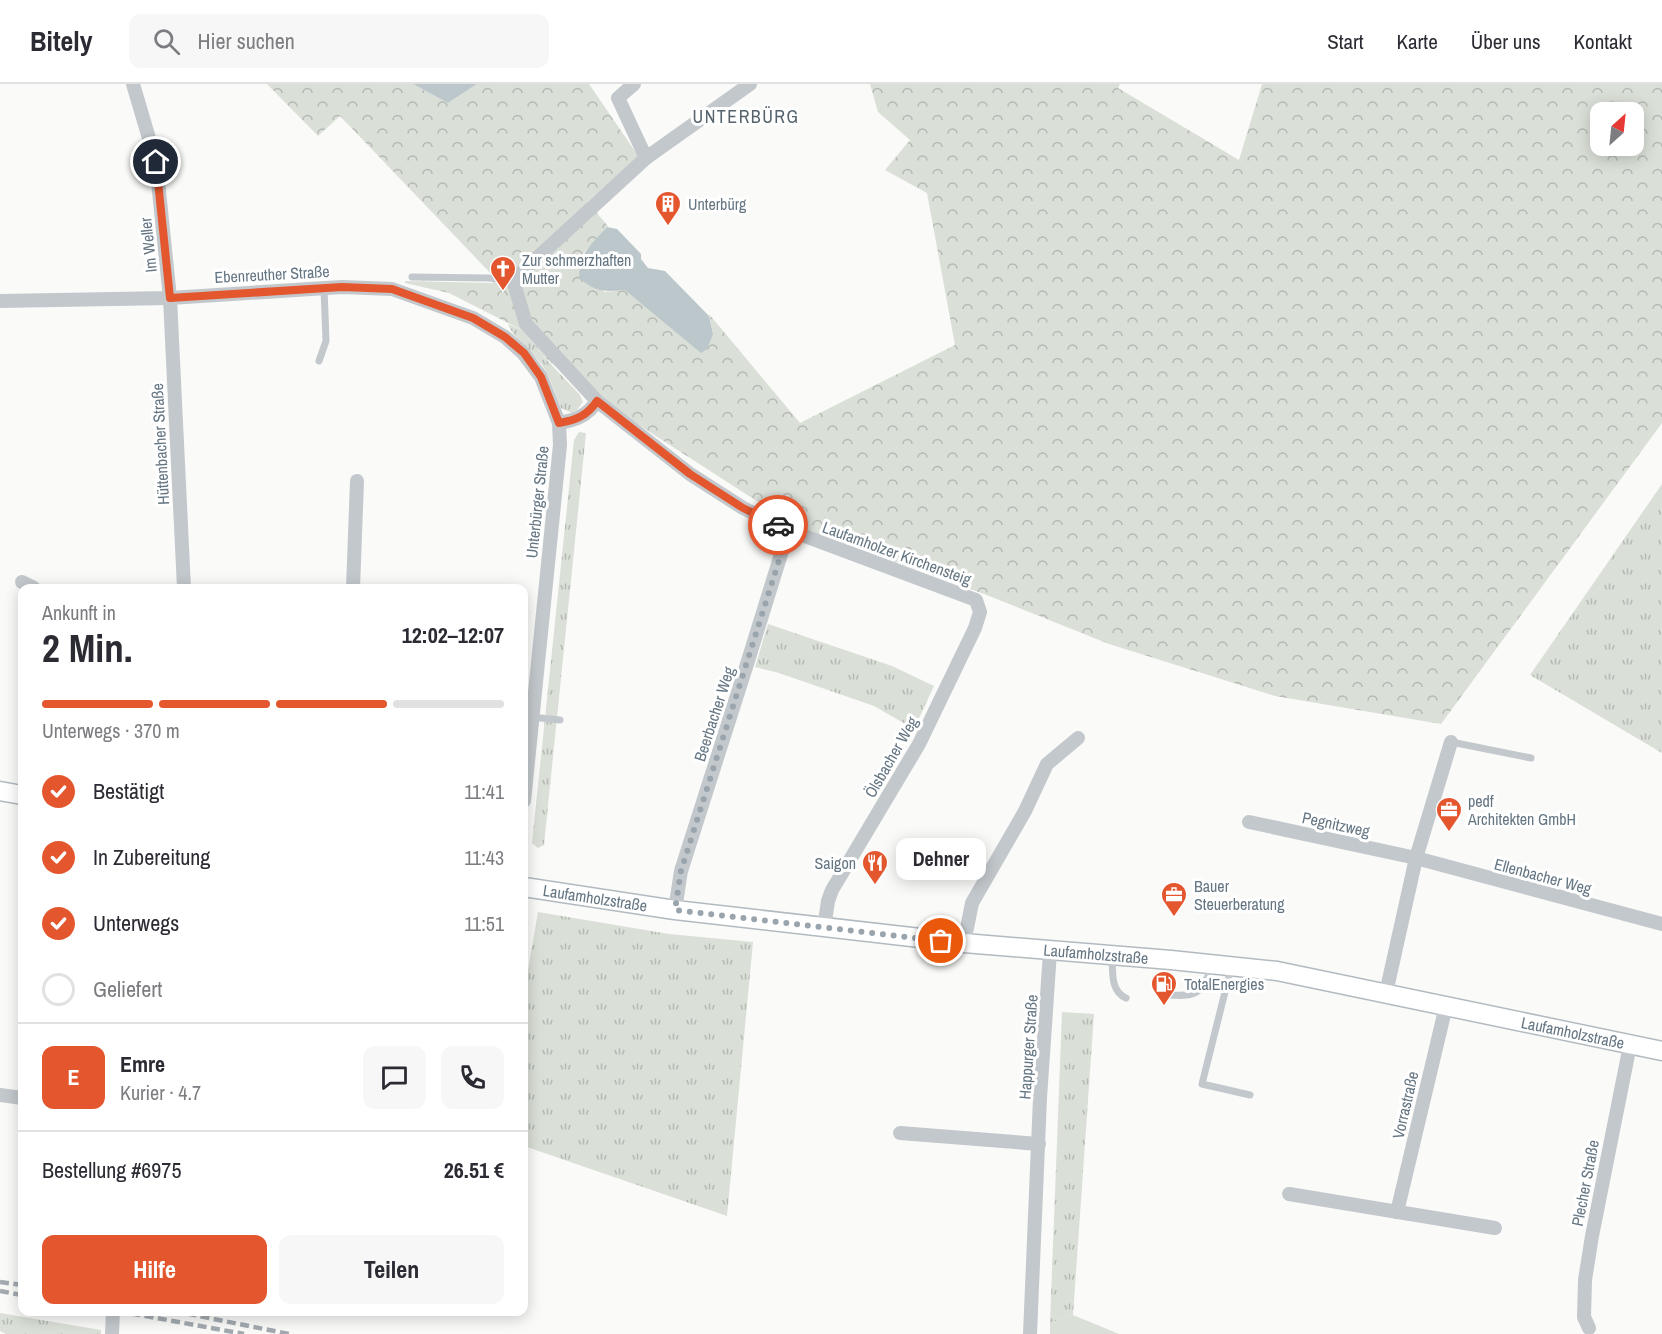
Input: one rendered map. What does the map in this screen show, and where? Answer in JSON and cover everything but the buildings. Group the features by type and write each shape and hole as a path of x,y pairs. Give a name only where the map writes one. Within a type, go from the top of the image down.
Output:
{"main road":[{"path":"0,791 18,794"},
{"name":"Laufamholzstraße","path":"528,887 675,910 1050,952 1213,964 1299,975 1662,1051"}],"street":[{"name":"Im Weller","path":"133,84 156,162 170,298"},
{"path":"634,84 618,98 646,158"},
{"path":"597,401 526,324 513,280 646,158 750,84"},
{"name":"Ebenreuther Straße","path":"0,301 170,298 324,288 392,289 473,318 505,337 524,353 541,377 559,423"},
{"name":"Hüttenbacher Straße","path":"170,298 184,584"},
{"name":"Unterbürger Straße","path":"528,753 531,717 529,692 560,445 559,423 584,415 597,401"},
{"name":"Laufamholzer Kirchensteig","path":"597,401 690,474 743,508 786,529 976,600"},
{"path":"353,584 357,481"},
{"name":"Beerbacher Weg","path":"675,910 681,871 782,551 786,529"},
{"name":"Ölsbacher Weg","path":"824,927 832,890 919,744 975,628 980,612 976,600"},
{"path":"964,943 972,903 1025,811 1047,764 1078,738"},
{"path":"1386,993 1416,858 1451,742"},
{"name":"Pegnitzweg","path":"1249,822 1416,858"},
{"name":"Ellenbacher Weg","path":"1416,858 1662,924"},
{"name":"Happurger Straße","path":"1030,1334 1050,952"},
{"name":"Vorrastraße","path":"1397,1212 1446,1006"},
{"name":"Plecher Straße","path":"1589,1329 1584,1317 1585,1280 1629,1045"},
{"path":"0,1095 18,1097"},
{"path":"900,1133 1039,1144"},
{"path":"1289,1194 1495,1228"},
{"path":"112,1334 113,1316"}],"lane":[{"path":"412,277 513,280"},
{"path":"319,361 326,341 324,288"},
{"path":"531,717 560,720"},
{"path":"1451,742 1531,758"},
{"path":"1112,956 1114,986 1118,994 1126,998"},
{"path":"1169,994 1188,996 1196,993 1206,983 1213,964"},
{"path":"1232,966 1202,1084 1250,1095"}],"green space":[{"path":"267,84 413,84 448,103 477,84 589,84 639,157 587,202 608,226 582,255 604,292 625,290 713,334 709,314 800,423 955,345 927,193 885,170 910,140 878,112 870,84 1120,84 1118,88 1239,160 1262,84 1662,84 1662,423 1441,724 1275,696 1109,644 984,594 794,525 583,389 543,356 524,331 449,293 405,283 405,281 492,283 497,280 340,116 318,136"},
{"path":"508,324 524,331 543,356 580,395 583,402 577,410 572,413 561,408 544,368"},
{"path":"579,432 586,433 544,845 538,848 532,843 574,440"},
{"path":"1662,484 1662,753 1530,675"},
{"path":"768,624 892,666 934,686 914,729 874,706 755,667"},
{"path":"538,912 669,934 753,942 727,1216 528,1147 528,970"},
{"path":"1062,1012 1094,1014 1073,1315 1050,1323"},
{"path":"0,1313 101,1330 101,1334 6,1334 0,1331"},
{"path":"1073,1315 1119,1334 1050,1334 1050,1323"}],"shaded area":[{"path":"413,84 477,84 448,103"},
{"path":"607,227 617,229 641,254 641,259 648,268 665,271 709,316 713,334 707,349 701,353 625,290 600,290 579,278 584,255"}],"railway":[{"path":"0,1282 18,1284"},
{"path":"0,1291 18,1294"},
{"path":"145,1316 244,1334"},
{"path":"199,1316 289,1334"}],"way so far":[{"path":"778,525 786,529 782,551 681,871 675,910 941,941"}],"place":[{"name":"Unterbürg","path":"668,227"},
{"name":"Zur schmerzhaften Mutter","path":"503,292"},
{"name":"pedf Architekten GmbH","path":"1449,833"},
{"name":"Saigon","path":"875,886"},
{"name":"Bauer Steuerberatung","path":"1174,918"},
{"name":"Dehner","path":"941,941"},
{"name":"TotalEnergies","path":"1164,1007"}],"district":[{"name":"UNTERBÜRG","path":"746,117"}],"route":[{"path":"156,162 170,298 342,287 392,289 444,307 473,318 505,337 524,353 541,377 559,423 584,415 597,401 690,474 743,508 778,525"}]}
